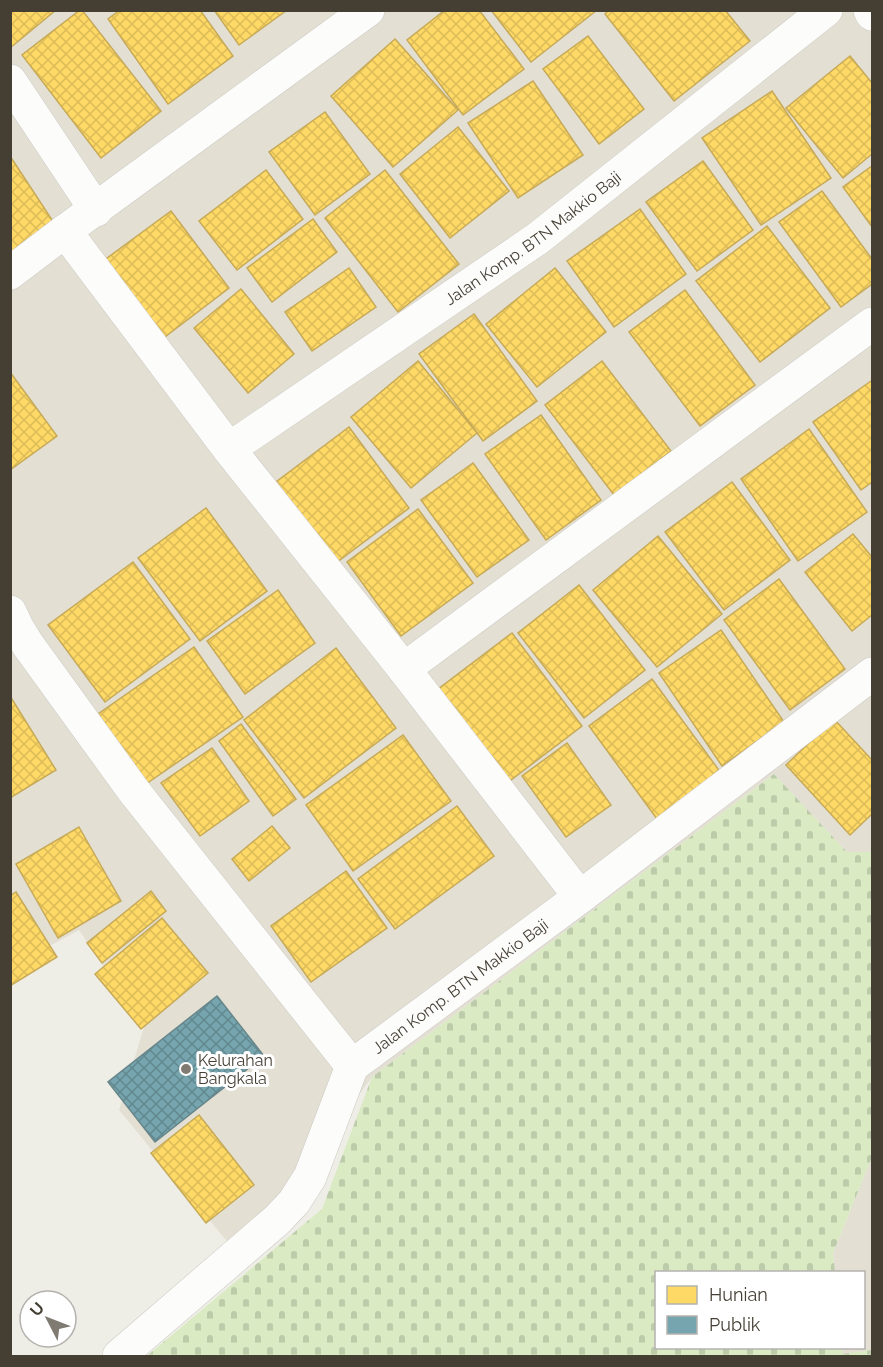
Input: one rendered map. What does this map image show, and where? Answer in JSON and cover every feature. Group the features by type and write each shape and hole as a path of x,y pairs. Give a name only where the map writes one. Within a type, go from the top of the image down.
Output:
{"street":[{"path":"10,273 368,10"},
{"name":"Jalan Komp. BTN Makkio Baji","path":"229,449 537,239 826,10"},
{"path":"10,81 96,210"},
{"path":"65,231 229,449 404,669 580,897"},
{"path":"404,669 873,324"},
{"path":"10,612 28,645 133,790 352,1066 310,1177 294,1202 278,1220 119,1356"},
{"name":"Jalan Komp. BTN Makkio Baji","path":"352,1066 580,897 873,674"}],"shaded area":[{"path":"11,11 872,11 872,852 847,852 774,774 372,1077 283,1198 230,1245 119,1110 144,1027 79,930 11,967"},
{"path":"872,1157 872,1350 843,1355 842,1349 865,1349 865,1271 835,1271 833,1253"}],"green space":[{"path":"774,774 847,852 872,852 872,1157 833,1253 835,1271 655,1271 655,1349 842,1349 843,1354 872,1350 872,1356 147,1356 322,1209 372,1077"}],"building: Hunian":[{"path":"10,10 56,10 10,48"},
{"path":"80,10 161,111 101,158 22,55"},
{"path":"120,10 200,10 233,56 168,104 108,19"},
{"path":"214,10 287,10 239,45"},
{"path":"445,10 479,10 524,69 463,115 407,40"},
{"path":"491,10 597,10 531,62"},
{"path":"609,10 725,10 750,41 674,101 605,14"},
{"path":"588,36 644,109 599,144 543,69"},
{"path":"395,39 458,110 393,167 331,96"},
{"path":"850,56 872,83 872,154 843,178 786,108"},
{"path":"533,81 583,155 518,198 468,123"},
{"path":"772,91 831,178 761,225 702,138"},
{"path":"325,112 370,174 315,215 269,152"},
{"path":"458,127 509,191 450,238 400,174"},
{"path":"10,156 56,226 10,256"},
{"path":"703,161 753,230 697,271 646,202"},
{"path":"872,166 872,227 843,187"},
{"path":"266,170 303,219 237,270 199,221"},
{"path":"385,170 459,264 398,312 325,218"},
{"path":"822,191 872,259 872,284 841,307 779,222"},
{"path":"640,209 686,274 614,327 567,261"},
{"path":"171,211 229,288 157,343 99,264"},
{"path":"313,219 337,252 272,302 247,268"},
{"path":"767,226 830,308 760,362 696,281"},
{"path":"349,268 376,307 312,351 285,312"},
{"path":"555,268 606,332 537,387 486,324"},
{"path":"241,289 294,354 248,393 194,328"},
{"path":"685,290 755,385 700,426 629,332"},
{"path":"474,314 537,401 483,441 419,354"},
{"path":"418,361 477,433 411,488 351,417"},
{"path":"602,361 671,451 614,495 545,405"},
{"path":"10,372 57,436 10,470"},
{"path":"871,381 872,482 861,490 813,422"},
{"path":"541,415 601,500 546,540 485,454"},
{"path":"349,427 409,508 328,569 268,488"},
{"path":"809,429 867,512 798,561 741,479"},
{"path":"473,463 529,540 477,577 421,500"},
{"path":"732,482 790,560 724,610 665,532"},
{"path":"206,508 267,591 200,641 138,558"},
{"path":"418,509 473,583 401,636 347,562"},
{"path":"853,534 872,557 872,615 852,631 805,572"},
{"path":"658,536 722,614 657,667 593,590"},
{"path":"133,562 190,639 105,702 48,625"},
{"path":"779,579 845,669 790,710 724,620"},
{"path":"579,585 645,670 584,718 518,633"},
{"path":"278,590 315,643 245,694 207,641"},
{"path":"721,630 784,722 722,766 659,673"},
{"path":"512,633 582,726 503,786 433,693"},
{"path":"194,647 243,717 146,784 98,714"},
{"path":"336,648 396,728 304,798 244,720"},
{"path":"652,679 721,773 657,819 589,726"},
{"path":"10,696 56,770 10,798"},
{"path":"834,719 872,760 872,814 850,835 786,765"},
{"path":"241,724 296,799 273,816 219,741"},
{"path":"403,735 451,801 353,871 306,805"},
{"path":"567,743 611,805 566,837 522,776"},
{"path":"212,748 249,801 200,836 161,783"},
{"path":"457,806 494,856 395,929 358,879"},
{"path":"272,826 290,848 249,881 232,859"},
{"path":"79,827 121,901 58,938 16,864"},
{"path":"346,871 387,928 311,982 271,926"},
{"path":"151,891 166,911 102,963 87,943"},
{"path":"16,892 57,957 10,986 10,896"},
{"path":"162,918 208,973 141,1029 95,974"},
{"path":"199,1115 254,1185 206,1223 151,1153"}],"building: Publik":[{"name":"Kelurahan Bangkala","path":"217,996 264,1056 155,1142 108,1082"}],"place":[{"name":"Kelurahan Bangkala","path":"186,1069"}]}
